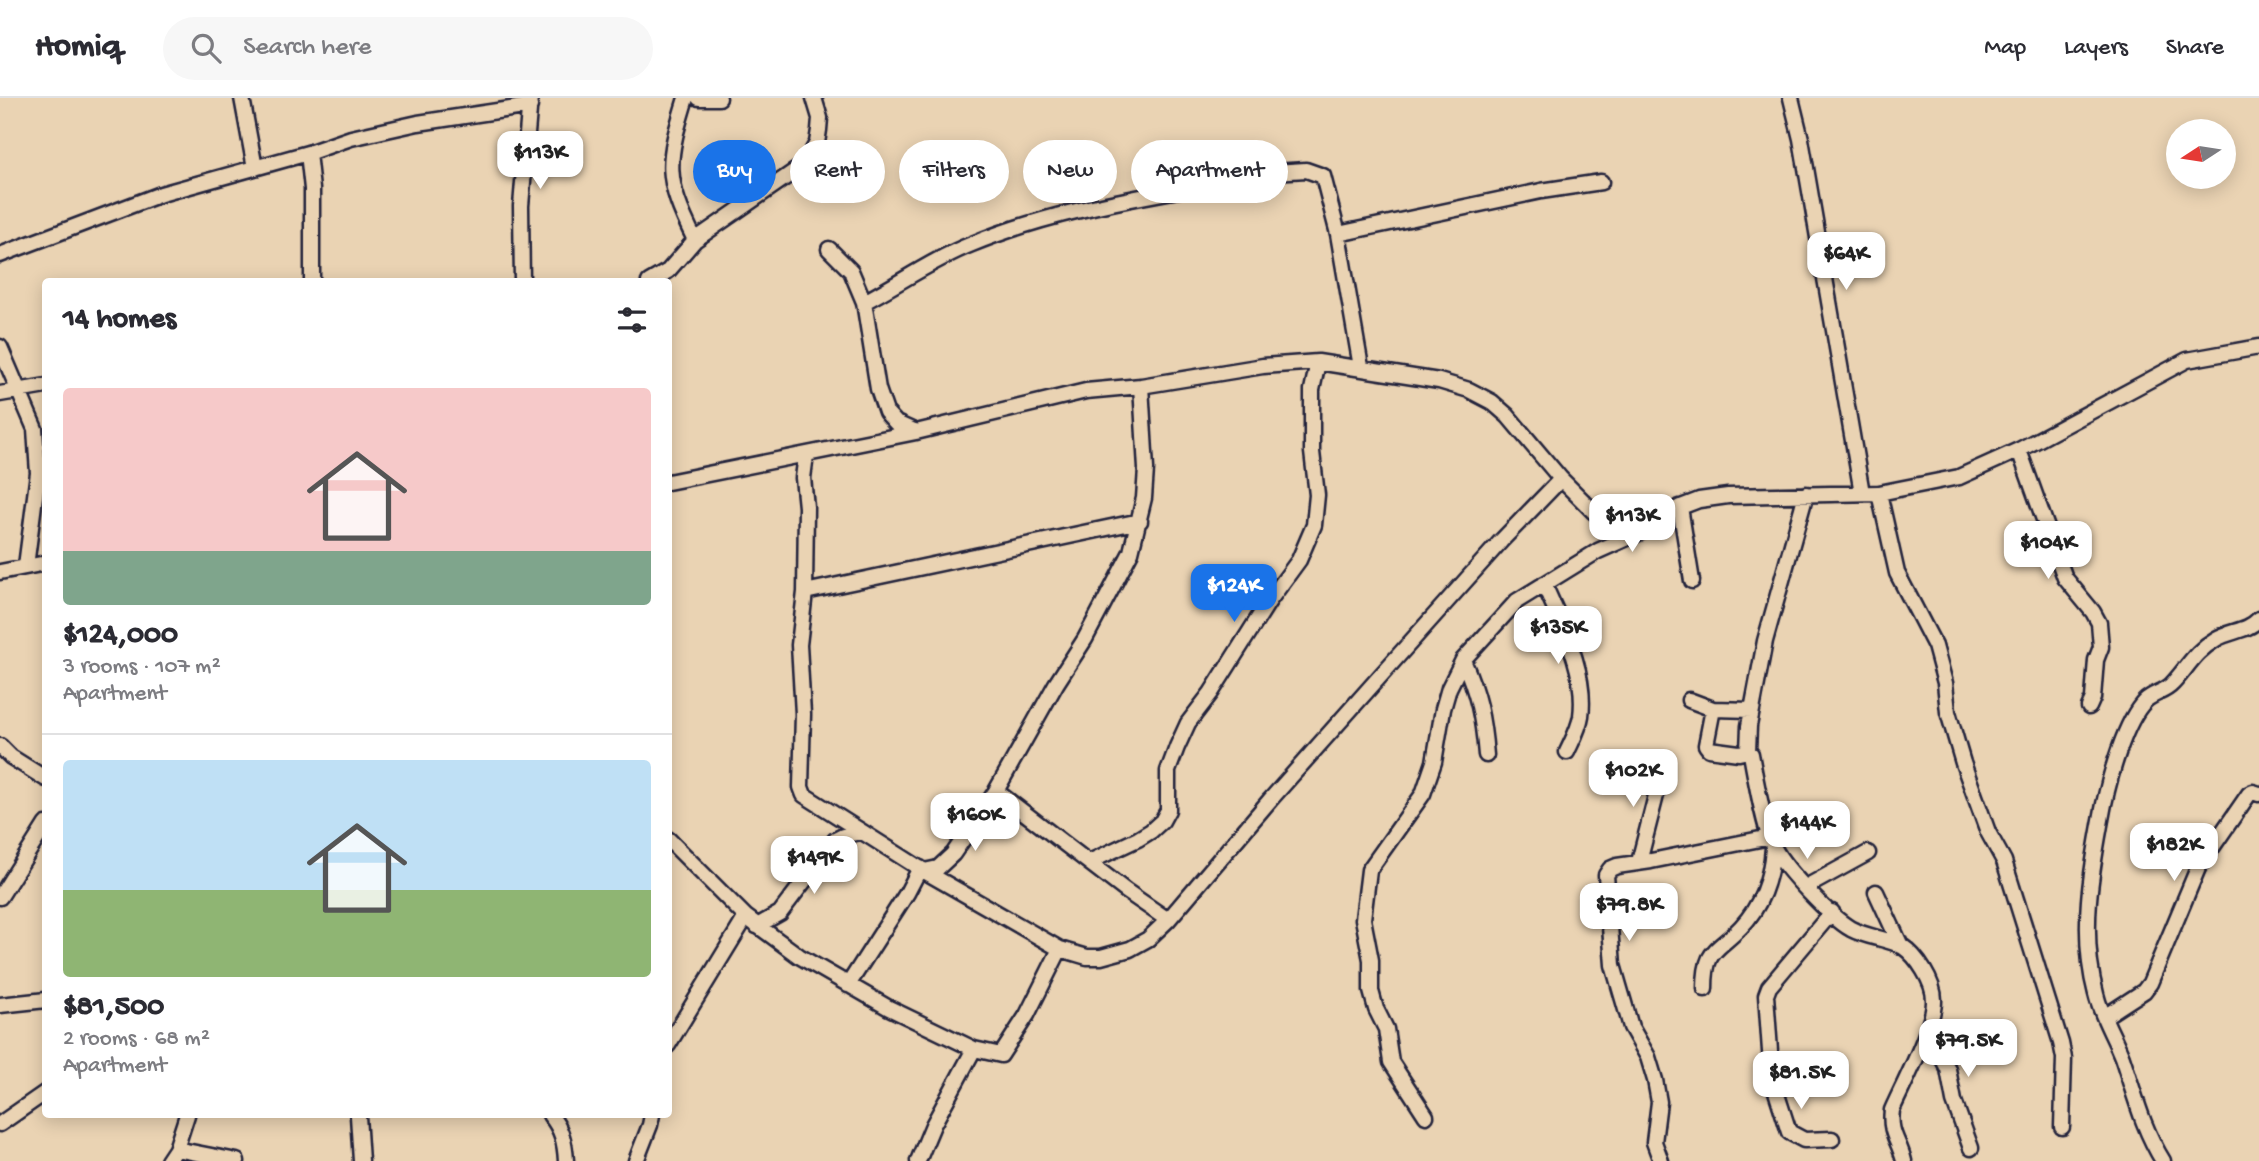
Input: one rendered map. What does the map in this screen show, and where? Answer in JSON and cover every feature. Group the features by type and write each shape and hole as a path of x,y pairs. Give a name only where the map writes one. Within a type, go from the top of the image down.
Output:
{"street":[{"path":"242,98 256,168"},
{"path":"685,98 672,142 671,181 676,200 695,240"},
{"path":"699,98 719,98"},
{"path":"656,278 668,271 695,240 805,164 817,142 819,130 820,118 814,98"},
{"path":"1791,98 1801,139 1862,493"},
{"path":"0,255 161,194 308,153 351,138 530,102 521,206 522,278"},
{"path":"308,153 312,189 312,278"},
{"path":"864,302 942,257 1077,209 1274,172 1306,170 1323,176 1338,234 1361,367"},
{"path":"1338,234 1541,191 1601,182"},
{"path":"829,248 851,271 864,302 878,389 886,412 895,424 916,432"},
{"path":"0,347 33,421 37,446 37,473 26,566"},
{"path":"672,481 916,432 1086,391 1141,386 1234,370 1318,362 1439,381 1469,390 1492,402 1523,431 1561,479 1594,512 1608,520 1627,523 1658,517 1699,500 1728,496 1878,493 1959,477 2020,450 2187,360 2259,347"},
{"path":"1089,862 1151,831 1162,821 1168,810 1168,771 1188,723 1211,693 1269,601 1299,560 1314,525 1317,495 1312,452 1312,390 1318,362"},
{"path":"848,985 922,870 938,868 953,854 996,791 1056,684 1086,639 1131,552 1140,522 1146,469 1141,386"},
{"path":"0,394 42,387"},
{"path":"2020,450 2065,578 2099,623 2101,646 2096,660 2093,698 2089,707"},
{"path":"806,455 803,478 806,507 804,592 799,645 803,714 801,787 808,800 922,870 1060,949 1087,957 1101,957 1130,949 1148,939 1168,920 1390,665 1501,541 1561,479"},
{"path":"1878,493 1896,573 1934,646 1945,683 1948,712 1955,737 1988,832 2004,861 2061,1043 2064,1058 2062,1127"},
{"path":"1705,989 1705,971 1710,956 1742,926 1767,888 1771,872 1772,842 1751,754 1748,751 1749,726 1765,641 1806,494"},
{"path":"1680,507 1692,581"},
{"path":"1426,1116 1394,1068 1386,1029 1371,991 1371,960 1363,919 1369,870 1423,794 1434,762 1449,688 1463,660 1510,606 1598,551 1645,530 1658,517"},
{"path":"804,592 1140,522"},
{"path":"0,572 42,564"},
{"path":"1544,584 1573,654 1582,704 1578,730 1567,752"},
{"path":"2163,1161 2143,1125 2123,1061 2095,993 2088,941 2089,879 2107,787 2132,720 2146,700 2173,684 2193,657 2216,639 2249,628 2259,619"},
{"path":"1463,660 1481,708 1486,755"},
{"path":"1689,701 1713,709 1752,710"},
{"path":"1713,709 1706,745 1709,749 1739,753 1748,751"},
{"path":"0,746 11,757 42,776"},
{"path":"1639,862 1663,768"},
{"path":"996,791 1168,920"},
{"path":"2104,1017 2144,991 2150,984 2197,868 2249,794 2259,794"},
{"path":"0,897 42,830"},
{"path":"672,1039 751,921 780,913 835,840 860,832"},
{"path":"1661,1161 1654,1142 1660,1102 1648,1057 1631,1027 1613,965 1606,875 1611,869 1639,862 1772,842"},
{"path":"1772,842 1806,887 1852,929 1877,940 1901,946"},
{"path":"672,843 751,921 799,956 848,985 974,1049 1001,1055 1027,1015 1060,949"},
{"path":"1806,887 1868,853"},
{"path":"1875,892 1901,946 1915,959 1934,999 1930,1022 1892,1110 1892,1134 1904,1161"},
{"path":"1832,912 1769,987 1766,995 1772,1079 1789,1132 1804,1140 1832,1139"},
{"path":"0,1005 42,1000"},
{"path":"1930,1022 1936,1046 1948,1069 1954,1101 1971,1148"},
{"path":"915,1160 974,1049"},
{"path":"0,1124 42,1095"},
{"path":"186,1118 172,1155 237,1161"},
{"path":"358,1118 361,1161"},
{"path":"553,1118 565,1141 566,1161"},
{"path":"636,1161 651,1118"}]}
